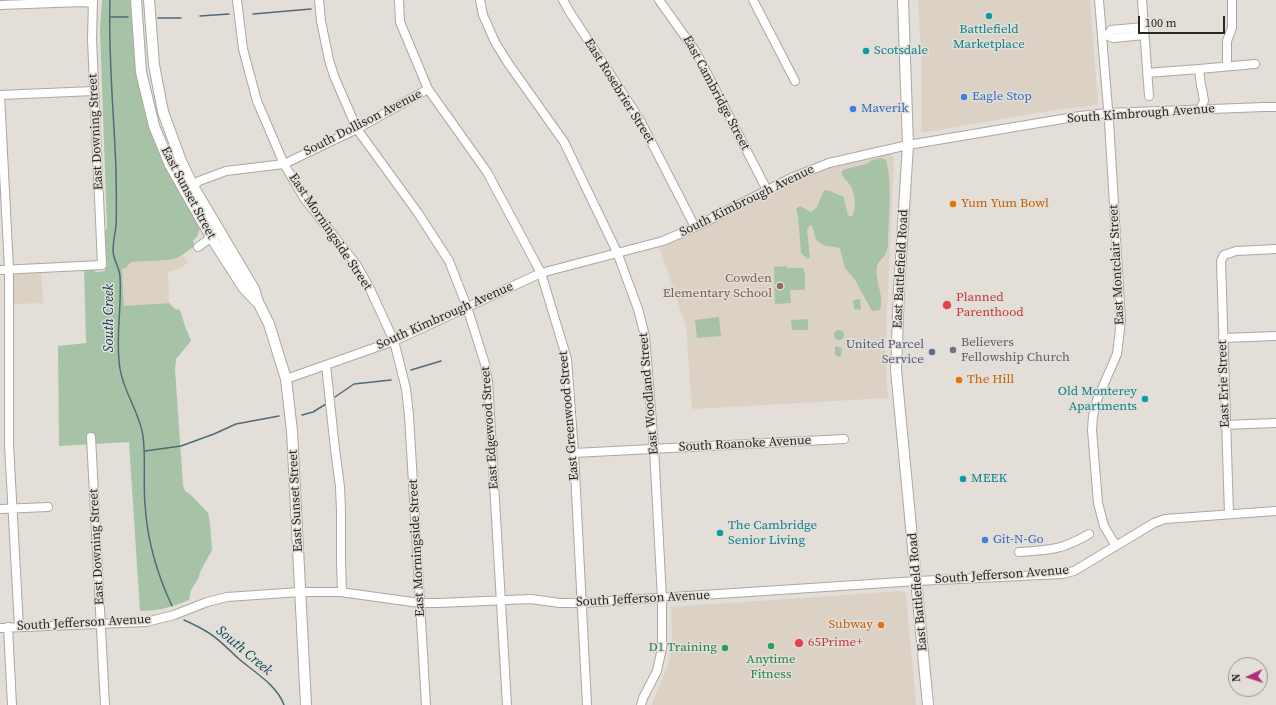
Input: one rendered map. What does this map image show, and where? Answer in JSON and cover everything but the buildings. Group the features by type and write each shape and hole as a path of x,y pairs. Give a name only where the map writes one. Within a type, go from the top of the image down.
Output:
{"main road":[{"name":"East Sunset Street","path":"136,0 141,72 154,126 170,165 190,189 220,231 254,289 258,302 269,324 286,379 292,430 306,705"},
{"name":"East Sunset Street","path":"150,0 154,65 163,112 182,161 190,189 211,237 244,287 258,302"},
{"name":"East Battlefield Road","path":"903,0 908,145 899,289 896,370 928,705"}],"street":[{"name":"East Morningside Street","path":"237,0 243,49 257,101 284,164 304,198 356,264 370,289 394,341 406,389 409,415 426,705"},
{"name":"East Edgewood Street","path":"319,0 321,21 329,60 334,76 357,129 418,213 449,261 467,307 486,364 507,705"},
{"name":"East Greenwood Street","path":"399,0 400,22 428,89 487,172 541,273 567,359 574,453 587,705"},
{"name":"East Woodland Street","path":"480,0 483,15 495,42 508,64 564,142 617,252 638,309 645,336 654,448 662,598 662,648 657,671 641,705"},
{"name":"East Rosebrier Street","path":"563,0 640,120 695,227"},
{"name":"East Cambridge Street","path":"659,0 696,52 767,190"},
{"name":"East Montclair Street","path":"1099,0 1105,35 1108,113 1121,321 1117,354 1097,400 1093,416 1092,430 1098,503 1104,526 1116,546"},
{"path":"1142,0 1149,96"},
{"path":"1228,66 1227,42 1232,28 1232,0"},
{"path":"756,1 795,81"},
{"path":"0,5 93,2"},
{"name":"East Downing Street","path":"9,269 102,265 91,24 93,2"},
{"path":"1144,27 1111,30 1105,35 1114,38 1144,35"},
{"path":"1147,73 1255,64"},
{"path":"1199,68 1200,86 1204,101 1202,107"},
{"name":"South Dollison Avenue","path":"190,189 209,177 226,171 284,164 357,129 428,89"},
{"path":"19,627 9,445 9,269 3,182 0,95 94,91"},
{"name":"South Kimbrough Avenue","path":"286,379 394,341 541,273 663,241 695,227 791,178 829,163 908,145 1080,116 1202,107 1276,107"},
{"path":"198,247 220,231"},
{"name":"East Erie Street","path":"1229,514 1220,268 1221,261 1224,255 1236,251 1276,249"},
{"path":"0,270 9,269"},
{"path":"1223,338 1276,336"},
{"path":"326,365 340,487 340,562 342,592"},
{"path":"1225,425 1276,423"},
{"name":"East Downing Street","path":"91,437 105,705"},
{"name":"South Roanoke Avenue","path":"574,453 844,439"},
{"path":"0,509 48,507"},
{"name":"South Jefferson Avenue","path":"4,627 101,624 155,620 183,612 206,602 228,597 300,592 342,592 420,603 531,599 560,604 917,581 1062,574 1074,571 1154,523 1165,519 1276,511"},
{"path":"1019,552 1060,548 1073,544 1089,534"},
{"path":"4,627 12,705"}],"shaded area":[{"path":"918,0 1090,0 1098,105 1055,110 921,133 922,68"},
{"name":"Cowden Elementary School","path":"891,154 894,158 885,357 888,398 692,409 686,326 659,246 823,169 868,157"},
{"path":"182,255 188,262 180,269 168,272 169,303 124,306 122,269 126,268 132,262 169,260"},
{"path":"41,271 43,303 13,304 13,274"},
{"path":"902,591 906,594 916,705 652,705 670,658 672,639 671,607"}],"green space":[{"path":"102,0 131,0 139,85 149,126 156,147 165,166 199,224 198,235 193,241 195,246 177,258 169,260 132,262 126,268 122,269 124,306 169,303 175,309 180,310 191,341 176,359 175,369 183,485 185,491 191,495 208,513 212,550 191,590 189,600 165,608 147,611 140,611 129,442 59,446 58,346 86,343 84,270 93,270 96,272 105,271 103,235 107,228 100,30"},
{"path":"880,158 886,160 889,181 890,203 888,246 886,254 877,266 876,271 881,299 880,310 872,311 855,280 845,268 840,249 837,247 825,246 816,240 812,226 810,225 807,230 810,257 808,259 801,253 796,209 800,206 811,212 817,207 824,190 827,190 843,196 848,215 852,217 855,205 854,196 852,188 841,172 845,169 867,164 870,161"},
{"path":"786,266 787,268 803,268 805,275 805,290 790,290 791,303 775,304 774,267"},
{"path":"860,299 861,309 854,309 853,300"},
{"path":"719,317 721,336 697,338 695,320"},
{"path":"808,319 808,330 792,330 791,320"},
{"path":"837,330 841,330 843,331 843,339 837,340 834,337 834,333"},
{"path":"835,346 842,348 841,356 839,357 835,355"}],"waterway":[{"name":"South Creek","path":"110,0 110,64 116,170 116,226 113,250 120,274 118,334 120,369 125,386 139,419 143,436 145,504 150,543 157,569 172,606"},
{"path":"253,14 311,9"},
{"path":"200,16 229,14"},
{"path":"110,17 128,17"},
{"path":"158,18 181,18"},
{"path":"411,370 441,361"},
{"path":"335,397 354,384 391,380"},
{"path":"302,415 313,412 326,404"},
{"path":"145,451 181,446 236,424 279,416"},
{"name":"South Creek","path":"184,620 206,631 221,642 271,685 281,698 284,705"}],"place":[{"name":"Battlefield Marketplace","path":"989,16"},
{"name":"Scotsdale","path":"866,51"},
{"name":"Eagle Stop","path":"964,97"},
{"name":"Maverik","path":"853,109"},
{"name":"Yum Yum Bowl","path":"953,204"},
{"name":"Cowden Elementary School","path":"780,286"},
{"name":"Planned Parenthood","path":"947,305"},
{"name":"Believers Fellowship Church","path":"953,350"},
{"name":"United Parcel Service","path":"932,352"},
{"name":"The Hill","path":"959,380"},
{"name":"Old Monterey Apartments","path":"1145,399"},
{"name":"MEEK","path":"963,479"},
{"name":"The Cambridge Senior Living","path":"720,533"},
{"name":"Git-N-Go","path":"985,540"},
{"name":"Subway","path":"881,625"},
{"name":"65Prime+","path":"799,643"},
{"name":"Anytime Fitness","path":"771,646"},
{"name":"D1 Training","path":"725,648"}]}
